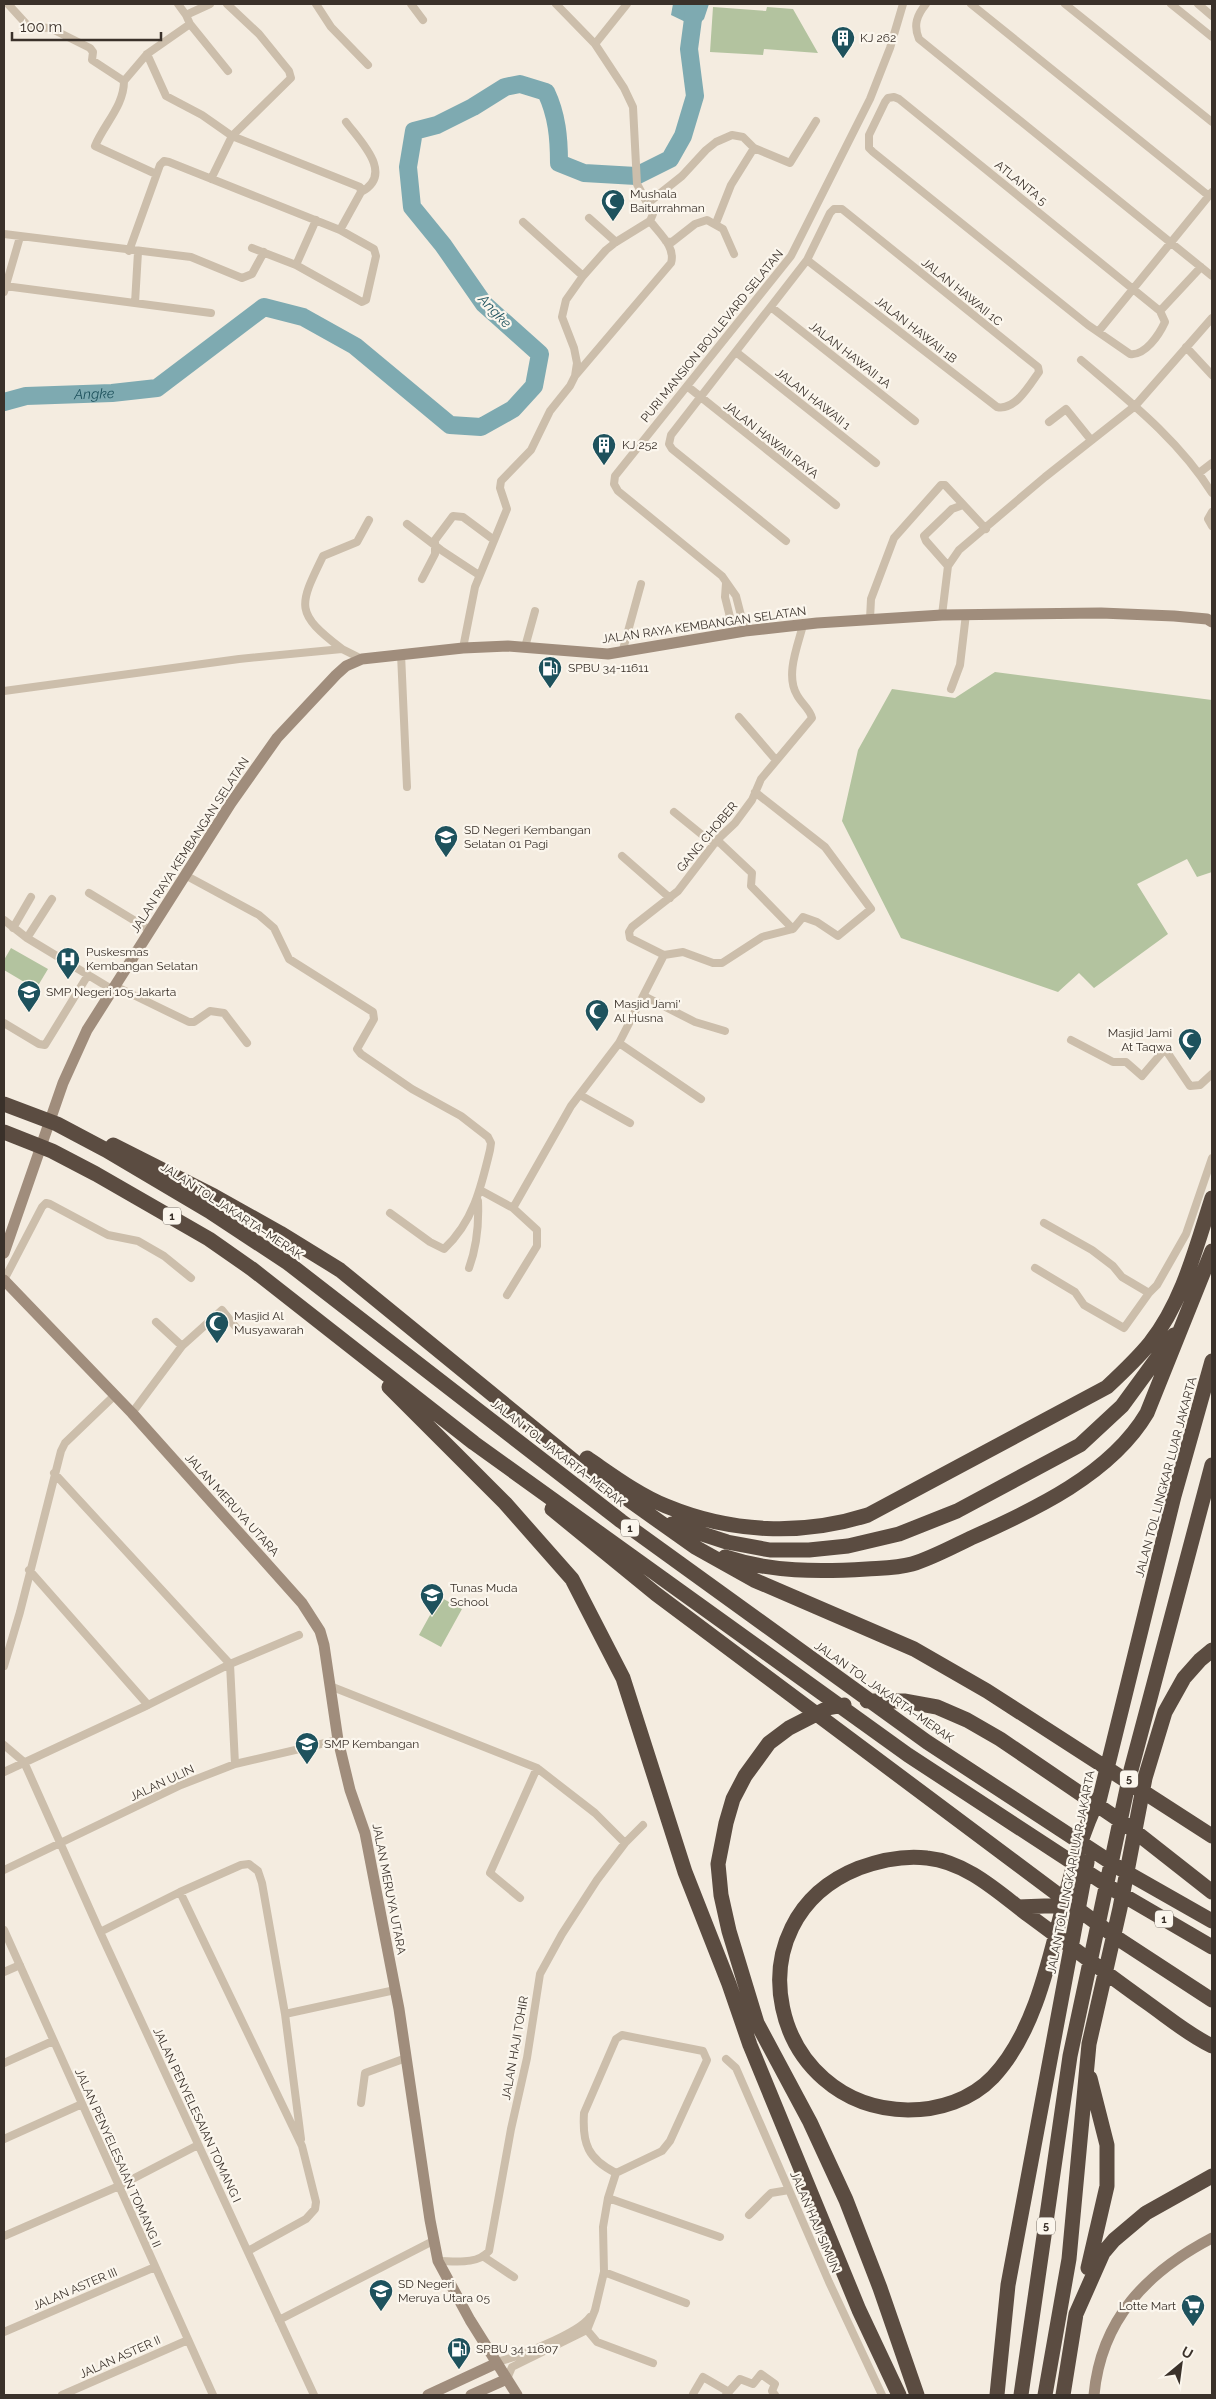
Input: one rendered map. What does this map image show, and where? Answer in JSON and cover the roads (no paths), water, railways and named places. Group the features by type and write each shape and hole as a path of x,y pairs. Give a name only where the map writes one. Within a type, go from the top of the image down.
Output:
{"highway":[{"name":"JALAN TOL JAKARTA–MERAK","path":"4,1104 57,1124 209,1211 288,1263 621,1521 927,1742 1124,1871 1212,1921"},
{"path":"57,1124 136,1155 214,1196 319,1256 340,1270 530,1426 646,1513 695,1547 754,1580 914,1649 987,1691 1212,1836"},
{"name":"1","path":"4,1132 52,1151 194,1229 252,1269 474,1443 908,1755 1116,1891 1212,1947"},
{"path":"530,1426 580,1454 638,1492 665,1506 697,1517 774,1530 806,1529 840,1524 868,1515 1107,1387 1151,1342 1182,1287 1212,1198"},
{"path":"695,1547 740,1562 791,1571 894,1567 911,1564 948,1549 1007,1522 1066,1490 1125,1444 1136,1432 1147,1413 1212,1251"},
{"path":"646,1513 709,1537 770,1550 809,1550 848,1546 899,1534 957,1510 1080,1445 1122,1406 1168,1341 1181,1328"},
{"path":"354,1350 505,1503 572,1579 623,1678 685,1872 729,1984 750,2045 859,2310 899,2395"},
{"name":"JALAN TOL LINGKAR LUAR JAKARTA","path":"997,2395 1008,2285 1100,1796 1174,1496 1212,1361"},
{"path":"474,1443 567,1523 649,1589 1072,1905 1120,1940 1212,2000"},
{"name":"5","path":"1021,2395 1070,2056 1131,1770 1212,1465"},
{"path":"1045,2395 1069,2259 1089,2044 1120,1908 1145,1778 1165,1712 1184,1678 1212,1650"},
{"path":"917,2395 880,2288 846,2200 810,2122 757,2024 729,1931 721,1895 718,1864 733,1799 746,1776 769,1743 789,1728 828,1708 871,1700 904,1700 937,1707 967,1720 1000,1738 1128,1826 1212,1892"},
{"path":"1100,1796 1090,1815 1083,1837 1040,1991 1018,2043 992,2078 972,2094 949,2105 915,2110 886,2109 856,2100 826,2081 809,2066 796,2045 784,2017 778,1991 780,1964 788,1938 800,1915 822,1889 848,1872 879,1860 908,1857 946,1861 992,1886 1018,1906 1148,2004 1198,2039 1212,2046"},
{"path":"1018,1906 1072,1905"},
{"path":"1063,2395 1076,2314 1107,2186 1107,2145 1087,2068"},
{"path":"1081,2299 1098,2262 1114,2240 1146,2213 1212,2176"}],"main road":[{"name":"JALAN RAYA KEMBANGAN SELATAN","path":"4,1253 63,1083 87,1030 231,803 277,738 346,666 362,659 463,648 525,647 586,654 622,653 740,632 870,619 942,615 1101,613 1210,618"},
{"name":"JALAN MERUYA UTARA","path":"4,1280 132,1413 302,1603 320,1631 324,1645 338,1740 350,1790 365,1833 395,1990 438,2261 470,2320 517,2395"},
{"path":"1094,2395 1100,2357 1109,2335 1136,2294 1160,2270 1183,2253 1212,2238"},
{"path":"428,2395 497,2363"},
{"path":"471,2395 507,2379"}],"street":[{"path":"8,4 24,24 50,28 90,48 93,52 92,60 124,81"},
{"path":"178,4 190,24 228,71"},
{"path":"186,15 210,4"},
{"path":"211,179 232,136 291,78 289,71 259,34 227,4"},
{"path":"316,4 331,27 368,65"},
{"path":"411,4 424,20"},
{"path":"556,4 595,44 624,88 633,107 637,184 653,214 650,222 616,242 583,276 562,309 563,325 574,348 577,363 575,376"},
{"path":"595,44 627,4"},
{"name":"PURI MANSION BOULEVARD SELATAN","path":"740,632 736,596 722,576 618,491 614,484 619,469 693,392 791,256 870,99 890,48 903,4"},
{"path":"926,4 916,21 916,31 919,38 1212,276"},
{"path":"972,4 1211,194 1098,332 1130,354 1137,355 1143,351 1165,322 1160,311 1201,267"},
{"path":"1065,4 1212,122"},
{"path":"1171,4 1212,37"},
{"path":"1198,4 1212,16"},
{"path":"156,174 95,146 120,104 124,94 124,81 147,54 190,24"},
{"path":"147,54 166,96 202,115 232,136 356,185 360,187 361,192"},
{"name":"ATLANTA 5","path":"1098,332 869,148 869,135 888,98 894,97 899,99 1160,311"},
{"path":"648,203 682,176 716,142 738,135 754,148 790,163 816,121"},
{"path":"340,230 361,192 368,189 374,179 376,168 374,159 346,122"},
{"path":"716,223 730,185 754,148"},
{"path":"129,251 156,174 164,161 340,230 376,252 366,300 362,302 296,265 252,248"},
{"name":"JALAN HAWAII 1C","path":"807,260 830,213 834,209 842,209 1038,367 1039,372 1013,404"},
{"path":"589,218 616,242"},
{"path":"296,265 316,220"},
{"path":"666,241 672,242 702,220 716,223 723,228 734,254"},
{"path":"523,222 583,276"},
{"path":"463,648 467,619 479,575 507,510 500,488 501,480 531,450 550,411 570,386 575,376 671,263 673,257 666,241 650,222"},
{"path":"4,234 20,238 191,257 242,278 252,274 264,252"},
{"path":"20,238 5,289 211,313"},
{"path":"135,303 138,252"},
{"path":"786,541 672,449 669,444 671,435 693,392 736,352 807,260"},
{"name":"JALAN HAWAII 1B","path":"807,260 996,407 1004,409 1013,404"},
{"name":"JALAN HAWAII 1A","path":"771,307 915,421"},
{"path":"942,615 948,566 959,550 1046,476 1135,406 1212,318"},
{"path":"1186,347 1212,375"},
{"name":"JALAN HAWAII 1","path":"736,352 876,463"},
{"path":"1081,360 1135,406 1199,473 1212,493"},
{"name":"JALAN HAWAII RAYA","path":"693,392 836,505"},
{"path":"1049,422 1066,409 1091,440"},
{"path":"1199,473 1212,463"},
{"path":"870,619 870,600 894,538 916,511 943,484 986,529"},
{"path":"948,566 926,541 924,536 952,509 963,505"},
{"path":"1212,512 1208,519 1212,526"},
{"path":"422,579 435,554 434,544 448,520 458,515 494,540"},
{"path":"362,659 342,649 315,629 306,610 305,595 323,556 357,542 370,520"},
{"path":"407,524 479,575"},
{"path":"726,583 725,597 740,632"},
{"path":"622,653 641,584"},
{"path":"525,647 535,611"},
{"path":"951,689 960,665 966,614"},
{"name":"GANG CHOBER","path":"664,955 635,942 630,938 629,932 636,923 670,898 716,842 735,823 752,800 761,779 812,718 796,693 792,680 803,625"},
{"path":"4,691 239,659 342,649"},
{"path":"401,654 407,787"},
{"path":"739,717 775,760"},
{"path":"513,1208 571,1106 619,1043 664,955 683,952 713,964 722,963 762,937 793,929 803,918 806,917 838,936 872,909 825,847 755,792"},
{"path":"674,812 699,833 716,842 752,872 751,886 793,929"},
{"path":"622,856 670,898"},
{"path":"185,875 259,915 274,928 289,959 373,1012 374,1019 357,1049 362,1054 412,1089 461,1116 488,1137 491,1143 478,1199 466,1223 444,1249 430,1242 390,1213"},
{"path":"89,893 150,930"},
{"path":"13,928 31,897"},
{"path":"27,938 52,899"},
{"path":"4,920 27,938 88,975 191,1022 210,1011 224,1013 247,1043"},
{"path":"4,1023 39,1044 45,1045 88,975"},
{"path":"644,996 695,1022 725,1031"},
{"path":"1071,1040 1113,1062 1126,1062 1142,1076 1164,1049 1190,1086 1200,1085 1212,1074"},
{"path":"619,1043 700,1099"},
{"path":"580,1095 630,1123"},
{"path":"1035,1268 1075,1292 1084,1305 1123,1328 1157,1285 1186,1234 1212,1158"},
{"path":"480,1190 513,1208 533,1224 538,1236 537,1246 507,1295"},
{"path":"469,1268 474,1254 479,1221 478,1199"},
{"path":"4,1280 42,1207 46,1204 50,1204 108,1235 138,1241 164,1256 192,1278"},
{"path":"1044,1222 1092,1250 1122,1277 1149,1293"},
{"path":"132,1413 182,1346 222,1310 239,1331"},
{"path":"156,1322 182,1346"},
{"path":"4,1666 20,1612 29,1570 61,1450 65,1443 115,1396"},
{"path":"54,1473 230,1664 235,1764"},
{"path":"29,1570 148,1705"},
{"path":"4,1772 148,1705 230,1664 299,1635"},
{"path":"330,1686 537,1768 595,1814 625,1843"},
{"name":"JALAN ULIN","path":"4,1870 181,1785 235,1764 338,1740"},
{"path":"4,1745 24,1762"},
{"name":"JALAN PENYELESAIAN TOMANG I","path":"24,1762 100,1932 314,2395"},
{"path":"520,1898 490,1873 537,1768"},
{"name":"JALAN HAJI TOHIR","path":"484,2257 489,2252 492,2244 512,2129 527,2058 540,1974 562,1934 625,1843 643,1825"},
{"path":"100,1932 180,1892 245,1864 249,1864 258,1871 262,1883 285,2014 302,2146 316,2202 315,2209 306,2220 248,2251"},
{"path":"180,1892 302,2146"},
{"name":"JALAN PENYELESAIAN TOMANG II","path":"4,1930 213,2395"},
{"path":"4,1972 20,1965"},
{"path":"285,2014 395,1990"},
{"path":"507,2379 512,2367 587,2330 595,2310 604,2272 602,2227 616,2173 662,2151 670,2141 707,2060 703,2051 622,2035 617,2038 584,2113 584,2134 590,2152 598,2163 616,2173"},
{"path":"4,2063 54,2041"},
{"path":"361,2103 365,2073 406,2058"},
{"name":"JALAN HAJI SIMUN","path":"726,2059 736,2068 828,2282 882,2395"},
{"path":"4,2139 82,2104"},
{"path":"4,2236 119,2186 198,2145"},
{"path":"748,2215 770,2193 789,2190"},
{"path":"608,2198 720,2237"},
{"path":"279,2320 434,2241"},
{"path":"438,2261 472,2260 484,2257 514,2277"},
{"path":"497,2363 512,2359 585,2324 592,2315 601,2274 600,2262"},
{"name":"JALAN ASTER III","path":"4,2332 155,2267"},
{"path":"604,2272 686,2303"},
{"path":"587,2330 597,2342 653,2364"},
{"name":"JALAN ASTER II","path":"62,2395 188,2340"},
{"path":"497,2363 512,2367"},
{"path":"694,2395 703,2377 728,2394 740,2379 753,2384 761,2374 774,2381 776,2384 772,2391 776,2395"}],"water":[{"path":"673,4 709,4 704,19 696,27 671,15"}],"waterway":[{"name":"Angke","path":"4,402 26,396 112,393 157,388 264,307 303,317 355,346 450,425 481,427 513,409 534,386 540,354 484,304 443,245 412,207 408,167 414,131 437,125 473,107 505,87 520,84 546,92 553,109 557,127 559,163 584,173 636,176 670,159 683,136 695,96 689,49 695,4"}],"place":[{"name":"KJ 262","path":"843,59"},
{"name":"Mushala Baiturrahman","path":"613,222"},
{"name":"KJ 252","path":"604,466"},
{"name":"SPBU 34-11611","path":"550,689"},
{"name":"SD Negeri Kembangan Selatan 01 Pagi","path":"446,858"},
{"name":"Puskesmas Kembangan Selatan","path":"68,980"},
{"name":"SMP Negeri 105 Jakarta","path":"29,1013"},
{"name":"Masjid Jami' Al Husna","path":"597,1032"},
{"name":"Masjid Jami At Taqwa","path":"1190,1061"},
{"name":"Masjid Al Musyawarah","path":"217,1344"},
{"name":"Tunas Muda School","path":"432,1616"},
{"name":"SMP Kembangan","path":"307,1765"},
{"name":"SD Negeri Meruya Utara 05","path":"381,2312"},
{"name":"Lotte Mart","path":"1193,2327"},
{"name":"SPBU 34 11607","path":"459,2370"}]}
